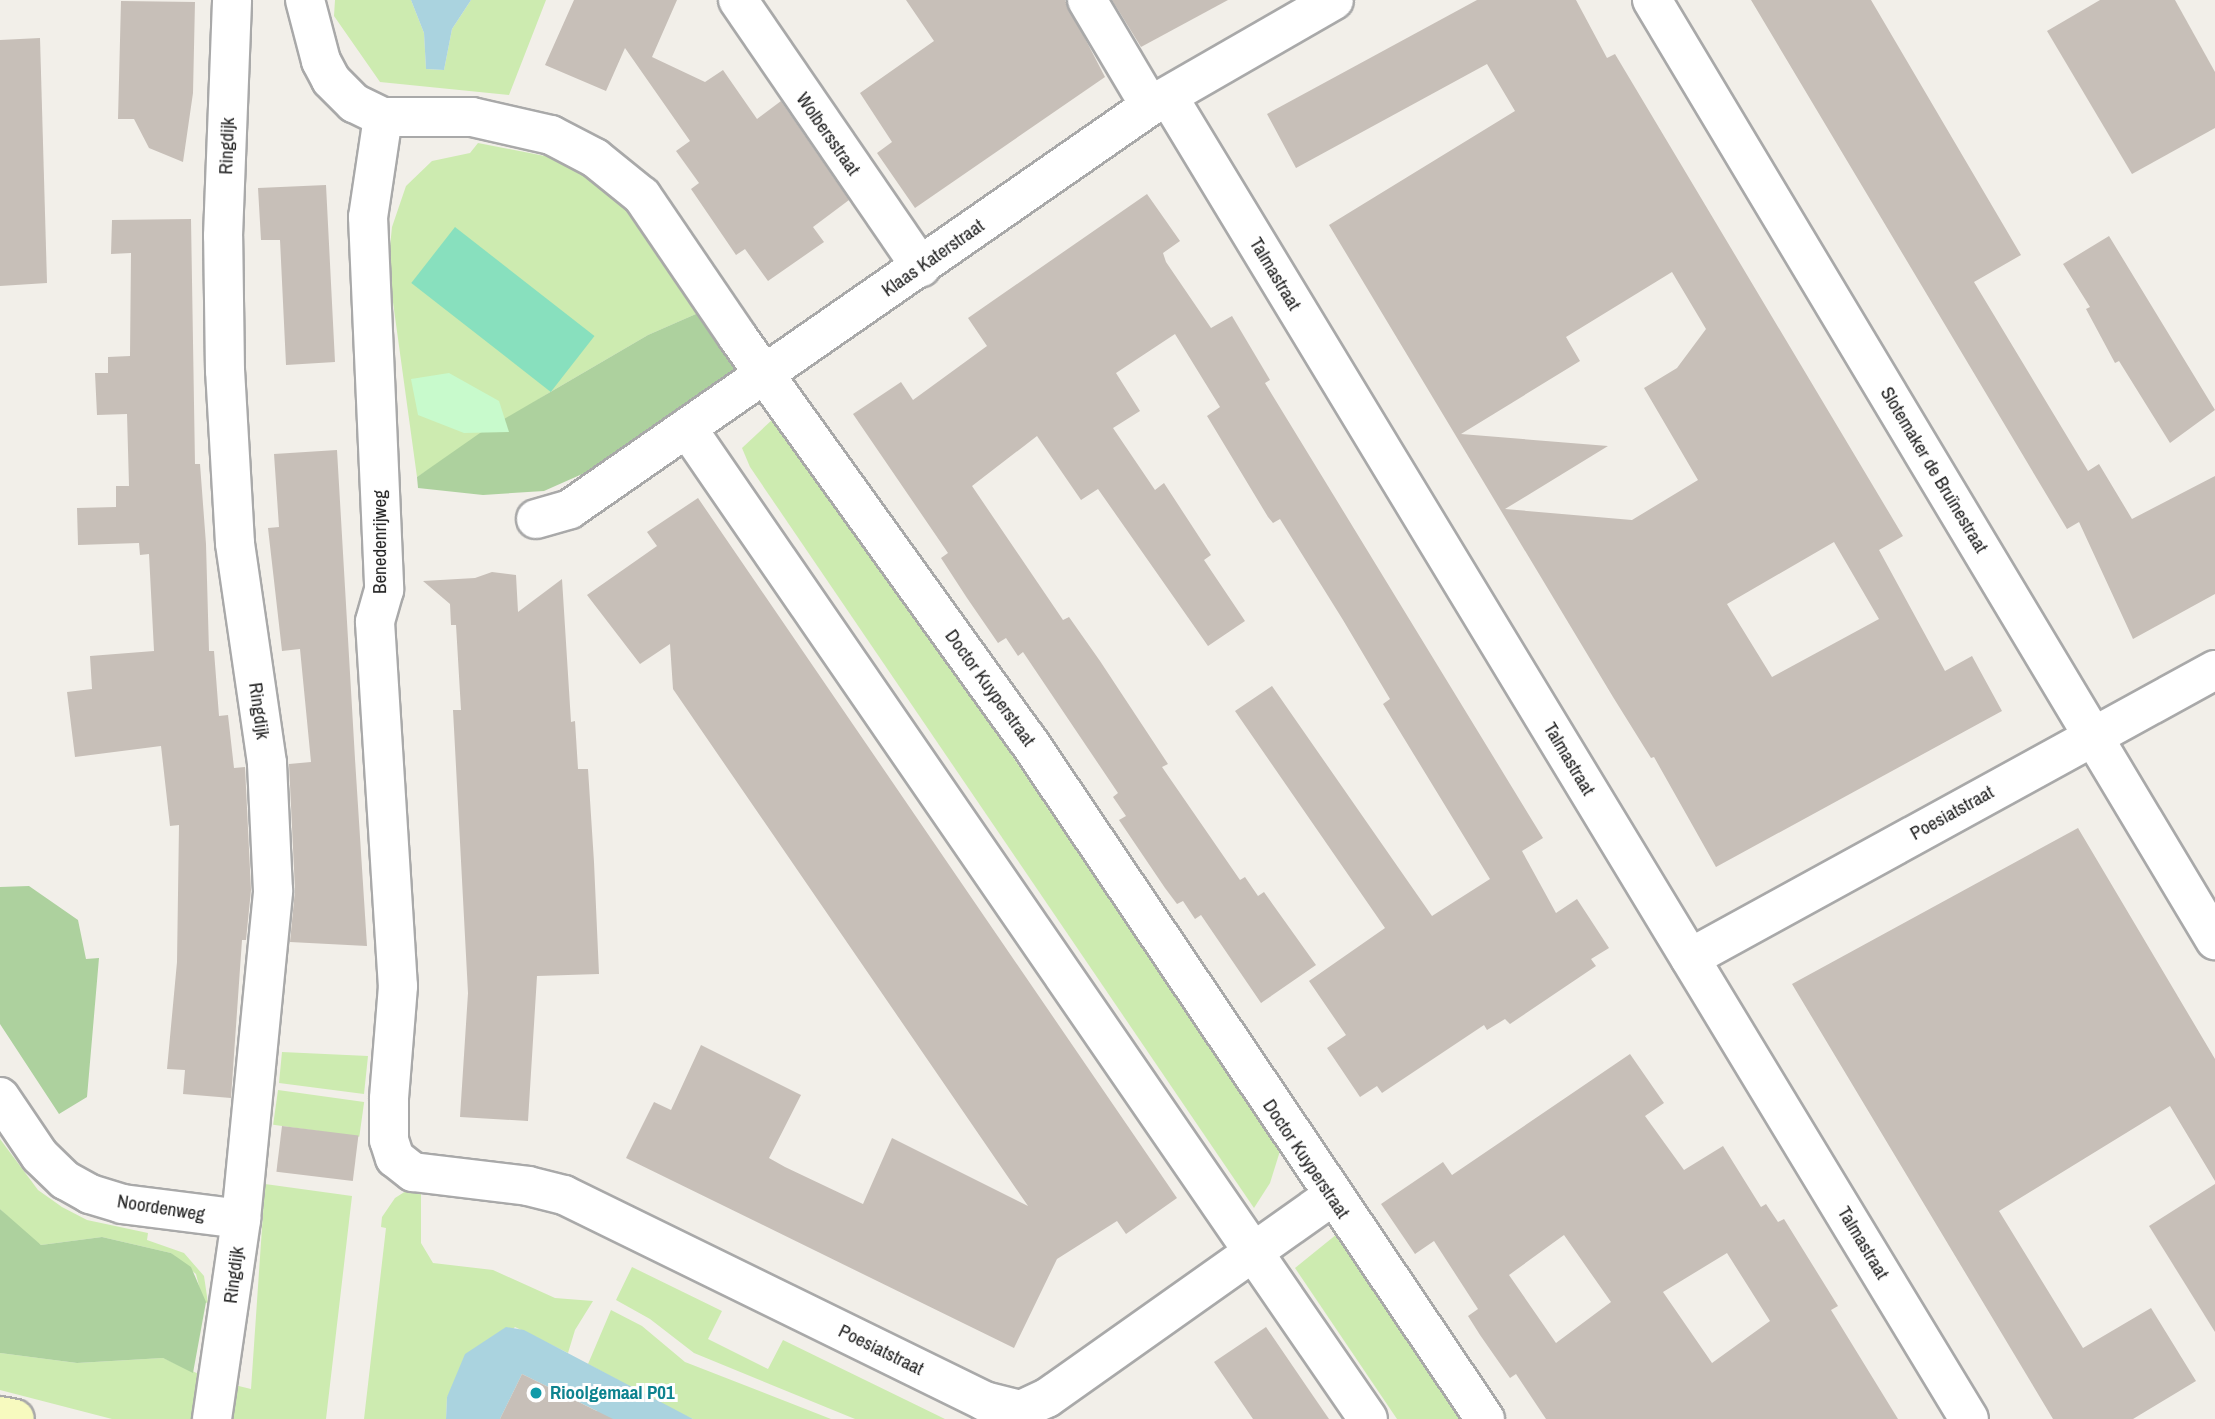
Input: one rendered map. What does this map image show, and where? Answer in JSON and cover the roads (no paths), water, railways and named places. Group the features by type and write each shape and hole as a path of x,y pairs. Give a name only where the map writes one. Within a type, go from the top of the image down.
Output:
{"main road":[{"path":"0,1416 15,1419"}],"street":[{"name":"Ringdijk","path":"212,1419 227,1336 241,1219 273,891 267,763 235,543 225,371 223,236 232,0"},
{"path":"305,0 321,61 331,80 354,103 383,117"},
{"name":"Wolbersstraat","path":"738,0 921,267"},
{"path":"1087,0 1159,102"},
{"name":"Klaas Katerstraat","path":"536,519 570,509 1159,102 1334,0"},
{"name":"Slotemaker de Bruïnestraat","path":"1652,0 2215,940"},
{"name":"Talmastraat","path":"1159,102 1690,958 1969,1419"},
{"name":"Doctor Kuyperstraat","path":"383,117 472,117 551,135 595,158 642,196 765,374 1027,739 1331,1197 1485,1419"},
{"name":"Benedenrijweg","path":"383,117 368,217 384,590 375,622 398,986 389,1100 389,1140 395,1158"},
{"path":"687,428 1368,1419"},
{"name":"Poesiatstraat","path":"1690,958 2215,670"},
{"name":"Noordenweg","path":"0,1097 40,1156 65,1180 90,1194 122,1204 241,1219"},
{"name":"Poesiatstraat","path":"395,1158 414,1172 528,1186 564,1195 984,1401 1021,1410 1047,1398 1331,1197"}],"water":[{"path":"411,0 471,0 452,29 444,70 426,69 424,33"},
{"path":"506,1327 524,1330 693,1419 593,1419 597,1411 522,1374 500,1419 446,1419 447,1397 465,1354"}],"place":[{"name":"Rioolgemaal P01","path":"536,1393"}]}
